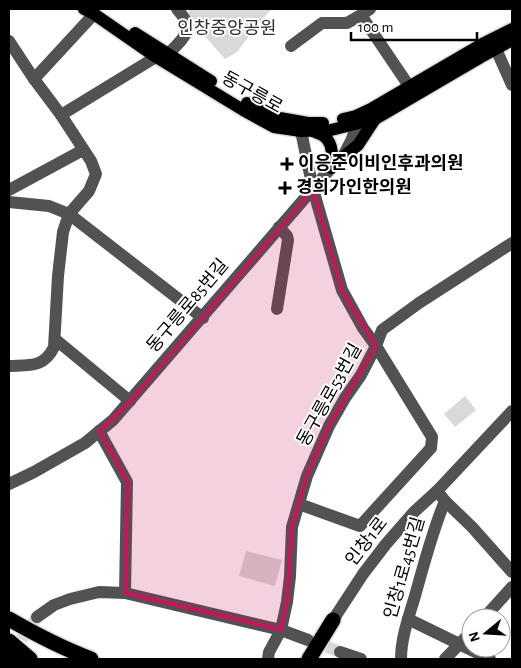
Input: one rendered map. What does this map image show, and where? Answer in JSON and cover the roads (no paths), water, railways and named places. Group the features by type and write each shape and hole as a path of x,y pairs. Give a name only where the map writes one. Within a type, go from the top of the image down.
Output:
{"highway":[{"path":"9,619 37,635 91,659"},
{"path":"312,659 337,622"},
{"path":"9,641 30,659"},
{"path":"9,656 13,659"}],"main road":[{"name":"동구릉로","path":"97,11 241,100 274,116 308,123 375,119 512,40"},
{"name":"동구릉로","path":"97,11 156,57 243,110 274,127 307,131 332,130 357,120 370,109 409,86 512,29"},
{"path":"342,158 358,144 375,119"},
{"path":"307,131 324,137 330,144 333,155 331,168"}],"street":[{"path":"169,54 186,37 187,26 180,10"},
{"path":"34,79 97,11"},
{"path":"291,46 322,23 347,23 365,12 409,86"},
{"path":"9,41 61,115 91,161 96,174 88,191 69,214 63,232 58,276 54,347 45,360 37,364 9,366"},
{"path":"496,49 512,85"},
{"path":"61,115 156,57"},
{"name":"동구릉로85번길","path":"9,484 85,443 113,420 313,188 342,158 352,139 357,120"},
{"path":"299,504 360,526 431,448 432,436 363,328 342,290 313,188 307,131"},
{"path":"9,190 83,150"},
{"path":"9,202 48,206 69,214 202,318"},
{"path":"278,309 288,240 287,236 279,228"},
{"name":"동구릉로53번길","path":"268,659 269,652 281,630 288,594 292,527 306,476 329,426 361,375 382,330 419,303 512,243"},
{"path":"55,339 130,402"},
{"name":"인창1로","path":"337,622 363,574 386,544 414,512 441,496 512,411"},
{"path":"99,431 127,482 125,594"},
{"path":"441,496 512,572"},
{"name":"인창1로45번길","path":"401,659 402,644 408,619 434,531 441,496"},
{"path":"493,608 512,587"},
{"path":"37,617 54,605 70,598 98,592 125,594 281,630 308,640"},
{"path":"408,619 490,659"},
{"path":"445,659 460,644"},
{"path":"340,652 361,659"}],"tunnel":[{"path":"11,654 37,617"},
{"path":"310,640 340,652"}],"place":[{"name":"이응준이비인후과의원","path":"287,164"},
{"name":"경희가인한의원","path":"285,188"}],"park label":[{"name":"인창중앙공원","path":"227,29"}]}
